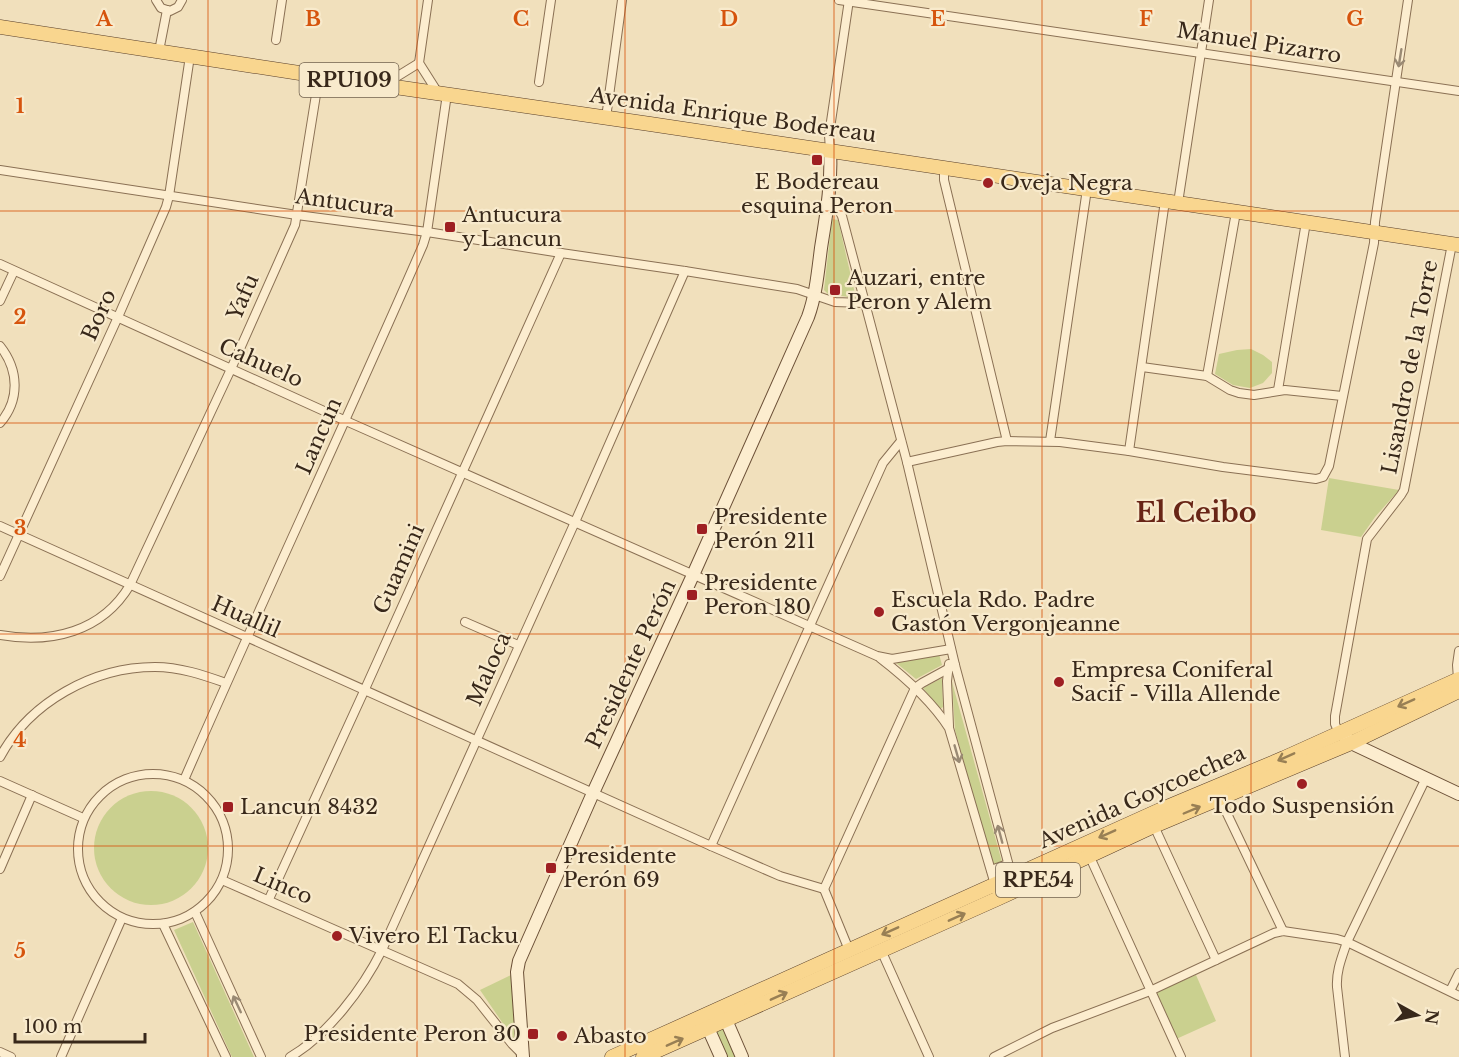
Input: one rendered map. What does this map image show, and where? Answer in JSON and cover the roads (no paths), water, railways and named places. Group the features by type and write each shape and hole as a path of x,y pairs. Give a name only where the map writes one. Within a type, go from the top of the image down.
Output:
{"main road":[{"name":"Avenida Enrique Bodereau","path":"0,27 1456,245"},
{"name":"Presidente Perón","path":"522,1056 517,972 519,961 808,317 814,295 828,198 830,151"},
{"name":"Avenida Goycoechea","path":"612,1057 714,1019 881,950 997,892 1012,878 1149,815 1459,679"},
{"name":"Avenida Goycoechea","path":"1012,878 1089,855 1351,742 1459,692"},
{"path":"1339,733 1351,742 1459,794"},
{"name":"Avenida Goycoechea","path":"643,1057 849,950 997,892"},
{"path":"714,1019 721,1057"},
{"path":"714,1019 742,1057"}],"street":[{"path":"156,0 159,6 167,10 174,10 182,0"},
{"path":"276,40 282,0"},
{"path":"428,0 419,63 442,94"},
{"path":"539,82 551,0"},
{"path":"606,118 622,0"},
{"name":"Manuel Pizarro","path":"839,0 1459,91"},
{"path":"1129,451 1142,366 1209,0"},
{"path":"907,462 1007,441 1050,441 1129,451 1223,467 1316,479 1323,477 1329,466 1374,243 1408,0"},
{"path":"830,151 829,135 849,1"},
{"path":"159,51 167,10"},
{"name":"Boro","path":"0,576 166,207 190,56"},
{"path":"385,85 419,63"},
{"name":"Yafu","path":"0,635 36,639 59,636 79,629 110,609 122,598 130,585 231,369 295,225 319,76"},
{"name":"Lancun","path":"184,780 423,245 427,232 442,94"},
{"path":"944,168 944,180 1007,441"},
{"name":"Antucura","path":"0,170 685,271 797,289 835,302 864,303"},
{"path":"1050,441 1087,189"},
{"path":"828,198 834,201 842,216 907,462 951,649 952,666 1012,878"},
{"path":"1207,376 1236,212"},
{"path":"1278,390 1306,222"},
{"name":"Lisandro de la Torre","path":"1339,733 1335,724 1335,716 1367,539 1404,490 1456,245"},
{"name":"Guamini","path":"268,899 561,253"},
{"name":"Cahuelo","path":"0,264 346,421 877,656"},
{"path":"0,301 14,271"},
{"name":"Maloca","path":"290,1057 311,1043 342,1009 373,967 382,950 575,522 685,271"},
{"path":"0,346 10,362 15,388 8,413 0,423"},
{"path":"1142,366 1207,376 1239,393 1254,395 1278,390 1342,396"},
{"path":"711,846 883,463 901,441"},
{"name":"Huallil","path":"0,526 711,846 780,876 824,889"},
{"path":"465,622 519,645"},
{"path":"877,656 896,658 951,649"},
{"path":"1459,651 1457,665 1459,679"},
{"path":"877,656 915,688 940,714 949,728"},
{"path":"849,950 824,889 915,688 952,666"},
{"path":"952,666 947,681 949,728 997,892"},
{"path":"0,757 17,733 39,709 64,691 109,673 135,668 181,669 226,683"},
{"name":"Linco","path":"184,780 154,774 125,779 107,789 93,803 83,818 78,840 78,859 83,878 92,895 106,909 135,923 149,925 180,920 195,912 205,903 222,880 458,984 477,1000 522,1056"},
{"path":"1345,1057 1336,978 1338,967 1347,942 1425,778"},
{"path":"184,780 211,801 220,815 226,831 228,848 222,880"},
{"path":"0,781 83,818"},
{"path":"0,869 32,795"},
{"path":"1220,799 1283,931"},
{"path":"1154,826 1216,960"},
{"path":"1089,855 1181,1057"},
{"path":"991,870 1012,878"},
{"path":"195,912 261,1057"},
{"path":"61,1057 122,918"},
{"path":"163,924 226,1057"},
{"path":"994,1057 1052,1028 1150,991 1274,933 1283,931 1347,942 1459,996"},
{"path":"881,950 929,1057"},
{"path":"1450,991 1459,973"},
{"path":"0,1052 11,1057"}],"place":[{"name":"E Bodereau esquina Peron","path":"817,160"},
{"name":"Oveja Negra","path":"988,183"},
{"name":"Antucura y Lancun","path":"450,227"},
{"name":"Auzari, entre Peron y Alem","path":"835,290"},
{"name":"Presidente Perón 211","path":"702,529"},
{"name":"Presidente Peron 180","path":"692,595"},
{"name":"Escuela Rdo. Padre Gastón Vergonjeanne","path":"879,612"},
{"name":"Empresa Coniferal Sacif - Villa Allende","path":"1059,682"},
{"name":"Todo Suspensión","path":"1302,784"},
{"name":"Lancun 8432","path":"228,807"},
{"name":"Presidente Perón 69","path":"551,868"},
{"name":"Vivero El Tacku","path":"337,936"},
{"name":"Presidente Peron 30","path":"533,1034"},
{"name":"Abasto","path":"562,1036"}],"district":[{"name":"El Ceibo","path":"1196,513"}]}
